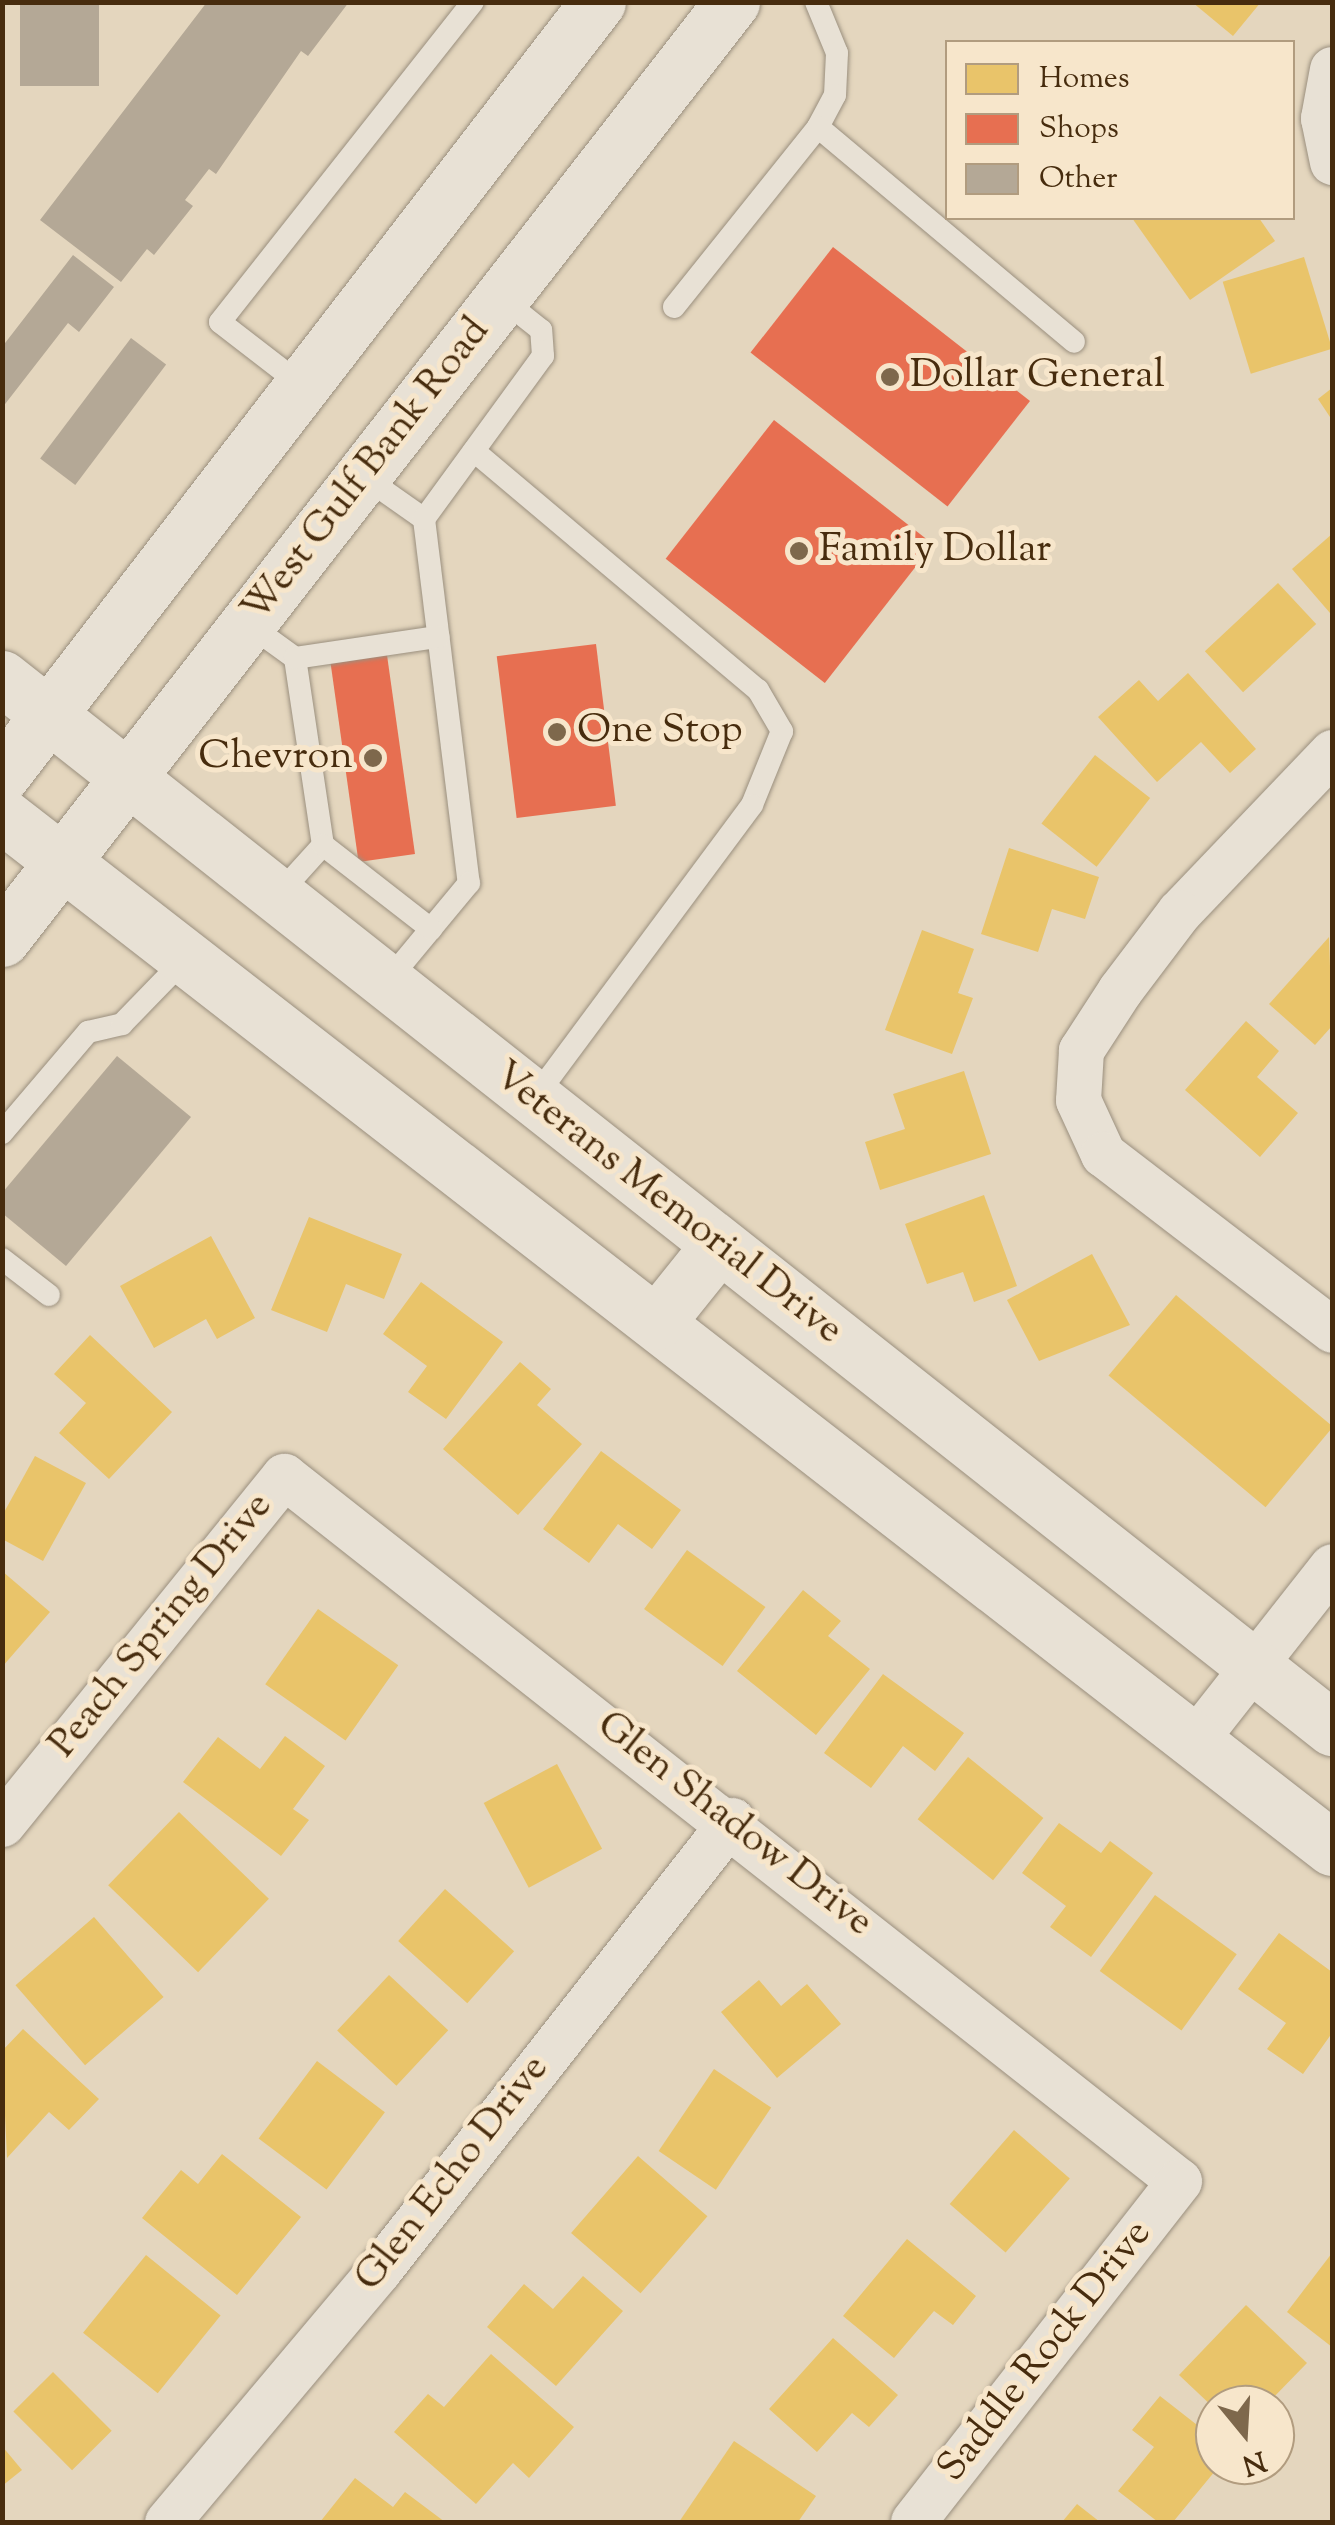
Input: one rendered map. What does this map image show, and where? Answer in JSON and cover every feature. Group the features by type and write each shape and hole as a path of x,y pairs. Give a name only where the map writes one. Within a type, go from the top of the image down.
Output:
{"main road":[{"path":"2,775 598,2"},
{"name":"West Gulf Bank Road","path":"2,940 732,2"},
{"name":"Veterans Memorial Drive","path":"2,678 1332,1728"},
{"path":"2,815 1332,1848"},
{"path":"657,1322 719,1245"}],"street":[{"path":"1332,68 1323,118 1332,162"},
{"path":"1332,752 1180,912 1086,1043 1078,1100 1103,1154 1332,1330"},
{"name":"Glen Shadow Drive","path":"284,1476 732,1820 1179,2181"},
{"name":"Peach Spring Drive","path":"2,1824 284,1476"},
{"path":"1194,1740 1332,1566"},
{"name":"Glen Echo Drive","path":"167,2522 379,2270 732,1820"},
{"name":"Saddle Rock Drive","path":"913,2522 1179,2181"}],"lane":[{"path":"304,387 220,322 473,2"},
{"path":"674,307 818,127 835,95 837,53 816,2"},
{"path":"818,127 1074,342"},
{"path":"386,983 469,882 424,520 546,343 502,299"},
{"path":"474,452 758,690 782,731 752,805 534,1100"},
{"path":"363,476 424,520"},
{"path":"248,624 295,658 438,638"},
{"path":"295,658 323,845 431,929"},
{"path":"276,897 323,845"},
{"path":"2,1133 88,1032 122,1024 187,957"},
{"path":"2,1259 49,1295"}],"building: Homes":[{"path":"1192,2 1261,2 1233,36"},
{"path":"1133,220 1260,220 1275,241 1190,300"},
{"path":"1304,257 1332,349 1251,374 1223,282"},
{"path":"1332,388 1332,420 1318,399"},
{"path":"1332,534 1332,611 1330,613 1292,569"},
{"path":"1278,583 1316,624 1243,692 1205,651"},
{"path":"1188,673 1256,749 1230,773 1201,742 1157,782 1098,717 1139,680 1158,701"},
{"path":"1095,755 1150,798 1097,867 1041,824"},
{"path":"1009,848 1099,877 1085,919 1052,909 1038,952 981,934"},
{"path":"922,930 974,949 958,993 973,998 952,1054 885,1030"},
{"path":"1329,937 1332,1026 1315,1045 1269,1004"},
{"path":"1246,1021 1279,1051 1257,1077 1298,1113 1260,1157 1185,1090"},
{"path":"964,1071 991,1154 880,1190 865,1142 905,1129 893,1094"},
{"path":"984,1195 1017,1286 974,1302 963,1272 927,1284 905,1224"},
{"path":"309,1217 402,1254 384,1299 346,1284 327,1332 271,1310"},
{"path":"211,1236 255,1318 217,1339 206,1319 154,1348 120,1286"},
{"path":"1092,1254 1130,1325 1039,1361 1007,1300"},
{"path":"421,1282 503,1342 446,1419 408,1392 427,1366 383,1334"},
{"path":"1176,1295 1332,1426 1266,1507 1109,1375"},
{"path":"90,1335 172,1412 109,1479 59,1433 86,1403 54,1374"},
{"path":"520,1362 551,1389 537,1405 582,1444 518,1515 443,1449"},
{"path":"601,1451 681,1510 652,1549 618,1524 589,1563 543,1529"},
{"path":"35,1456 86,1483 43,1561 2,1539 2,1516"},
{"path":"687,1550 765,1607 723,1666 644,1609"},
{"path":"2,1571 50,1612 2,1667"},
{"path":"803,1590 841,1621 828,1636 870,1669 816,1735 737,1671"},
{"path":"318,1609 398,1665 346,1741 265,1684"},
{"path":"883,1674 964,1733 935,1771 903,1746 871,1788 824,1753"},
{"path":"285,1736 325,1766 293,1809 309,1820 281,1856 183,1782 218,1737 260,1769"},
{"path":"968,1757 1043,1818 993,1880 918,1819"},
{"path":"557,1764 602,1849 529,1888 484,1803"},
{"path":"179,1812 269,1899 198,1972 108,1885"},
{"path":"1059,1823 1101,1853 1110,1841 1153,1873 1091,1957 1050,1927 1066,1906 1022,1873"},
{"path":"445,1889 514,1951 467,2003 398,1941"},
{"path":"1155,1895 1237,1954 1181,2030 1100,1971"},
{"path":"94,1917 164,1997 85,2065 16,1985"},
{"path":"1279,1933 1332,1972 1332,2033 1303,2074 1267,2049 1286,2023 1238,1989"},
{"path":"389,1975 448,2030 396,2086 337,2031"},
{"path":"759,1980 781,2006 807,1984 841,2024 777,2078 721,2012"},
{"path":"23,2029 99,2099 69,2130 49,2112 7,2158 2,2051"},
{"path":"317,2061 385,2112 327,2190 259,2138"},
{"path":"714,2069 771,2108 716,2190 659,2151"},
{"path":"1014,2130 1070,2179 1006,2253 950,2204"},
{"path":"222,2154 301,2217 237,2295 142,2218 181,2170 198,2184"},
{"path":"638,2156 707,2216 641,2293 571,2233"},
{"path":"907,2239 976,2296 953,2325 934,2311 894,2358 843,2316"},
{"path":"1332,2253 1332,2347 1287,2312"},
{"path":"146,2255 221,2315 158,2393 83,2333"},
{"path":"583,2276 623,2311 556,2386 487,2327 524,2284 553,2309"},
{"path":"1246,2305 1307,2363 1286,2385 1195,2385 1195,2390 1179,2375"},
{"path":"833,2338 898,2395 869,2427 852,2413 817,2452 769,2409"},
{"path":"491,2354 574,2427 529,2478 513,2463 476,2504 394,2432 428,2394 444,2407"},
{"path":"53,2372 112,2431 72,2470 13,2412"},
{"path":"1160,2396 1195,2423 1195,2485 1204,2485 1173,2522 1158,2522 1118,2491 1154,2447 1132,2430"},
{"path":"734,2441 816,2496 798,2522 679,2522"},
{"path":"2,2446 22,2470 2,2486"},
{"path":"355,2478 393,2507 405,2492 445,2522 320,2522"},
{"path":"1077,2504 1100,2522 1062,2522"}],"building: Shops":[{"name":"Dollar General","path":"833,247 1030,401 948,507 751,353"},
{"name":"Family Dollar","path":"774,420 933,544 825,683 666,559"},
{"name":"One Stop","path":"596,644 616,806 517,818 497,656"},
{"name":"Chevron","path":"387,655 415,854 359,862 331,663"}],"building: Other":[{"path":"20,2 99,2 99,86 20,86"},
{"path":"207,2 349,2 308,56 301,51 216,174 209,169 185,200 193,206 154,255 147,249 121,282 40,220"},
{"path":"73,255 114,287 79,332 68,323 2,408 2,347"},
{"path":"131,338 166,364 75,485 40,459"},
{"path":"117,1056 191,1117 66,1266 2,1213 2,1193"}],"place":[{"name":"Dollar General","path":"890,377"},
{"name":"Family Dollar","path":"799,551"},
{"name":"One Stop","path":"557,732"},
{"name":"Chevron","path":"373,758"}]}
